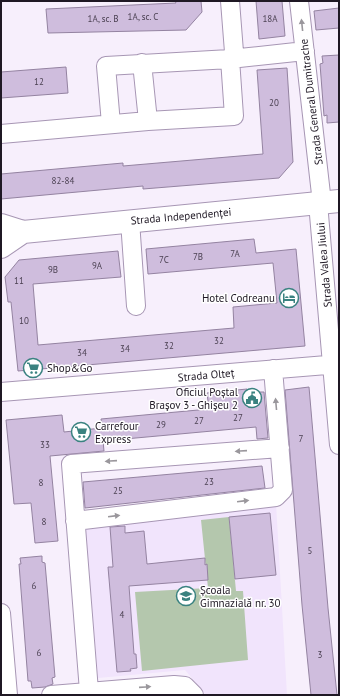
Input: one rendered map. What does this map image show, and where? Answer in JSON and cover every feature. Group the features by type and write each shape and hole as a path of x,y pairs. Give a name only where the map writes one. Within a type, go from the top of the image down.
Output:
{"main road":[{"name":"Strada Independenței","path":"1,225 24,232 327,202"},
{"name":"Strada Independenței","path":"1,247 24,232"}],"street":[{"path":"1,134 148,121 234,116 230,59 234,52 230,1"},
{"name":"Strada General Dumitrache","path":"299,1 327,202"},
{"path":"111,124 106,66 230,59 305,51"},
{"path":"142,63 148,121"},
{"name":"Strada Valea Jiului","path":"327,202 339,445"},
{"path":"130,221 136,306"},
{"name":"Strada Olteț","path":"1,392 336,364"},
{"path":"75,521 276,497 283,490 273,369"},
{"path":"89,691 71,464 280,448"},
{"path":"1,613 8,695"},
{"path":"51,695 174,685 185,686 194,695"}],"shaded area":[{"name":"Școala Gimnazială nr. 30","path":"276,503 287,695 206,695 185,670 98,678 85,523"}],"green space":[{"path":"229,517 236,591 243,591 248,660 142,671 135,592 208,588 201,520"}],"building":[{"path":"175,1 201,1 202,12 186,30 48,33 46,9 176,3"},
{"path":"256,1 282,1 285,36 259,39"},
{"path":"339,8 339,28 316,30 314,11"},
{"path":"339,55 339,122 327,123 327,115 324,116 320,64 323,63 322,56"},
{"path":"66,67 68,93 1,98 1,72"},
{"path":"287,68 293,162 279,178 143,189 143,186 1,199 1,174 123,163 123,166 263,154 257,70"},
{"path":"254,239 256,253 296,249 305,346 18,371 11,302 8,302 5,277 19,260 118,251 121,277 33,284 38,345 234,328 233,307 277,303 273,263 148,274 146,249"},
{"path":"309,387 337,695 311,695 302,605 285,390"},
{"path":"247,389 247,392 264,392 268,438 257,439 256,427 103,441 104,451 50,456 58,541 35,543 31,503 14,504 6,420 62,415 64,432 102,428 101,419 209,409 207,393"},
{"path":"262,466 265,488 85,508 83,482"},
{"path":"270,513 276,575 235,579 229,517"},
{"name":"Școala Gimnazială nr. 30","path":"125,526 125,533 144,531 147,564 205,558 208,580 129,586 134,654 136,654 137,668 130,669 131,671 117,672 108,567 113,567 110,527"},
{"path":"42,556 42,562 45,563 55,677 52,678 53,684 45,687 32,688 31,681 28,681 19,564 21,564 20,558"}],"place":[{"name":"Hotel Codreanu","path":"289,298"},
{"name":"Shop&Go","path":"33,368"},
{"name":"Oficiul Poștal Braşov 3 - Ghişeu 2","path":"252,398"},
{"name":"Carrefour Express","path":"81,432"},
{"name":"Școala Gimnazială nr. 30","path":"186,596"}]}
